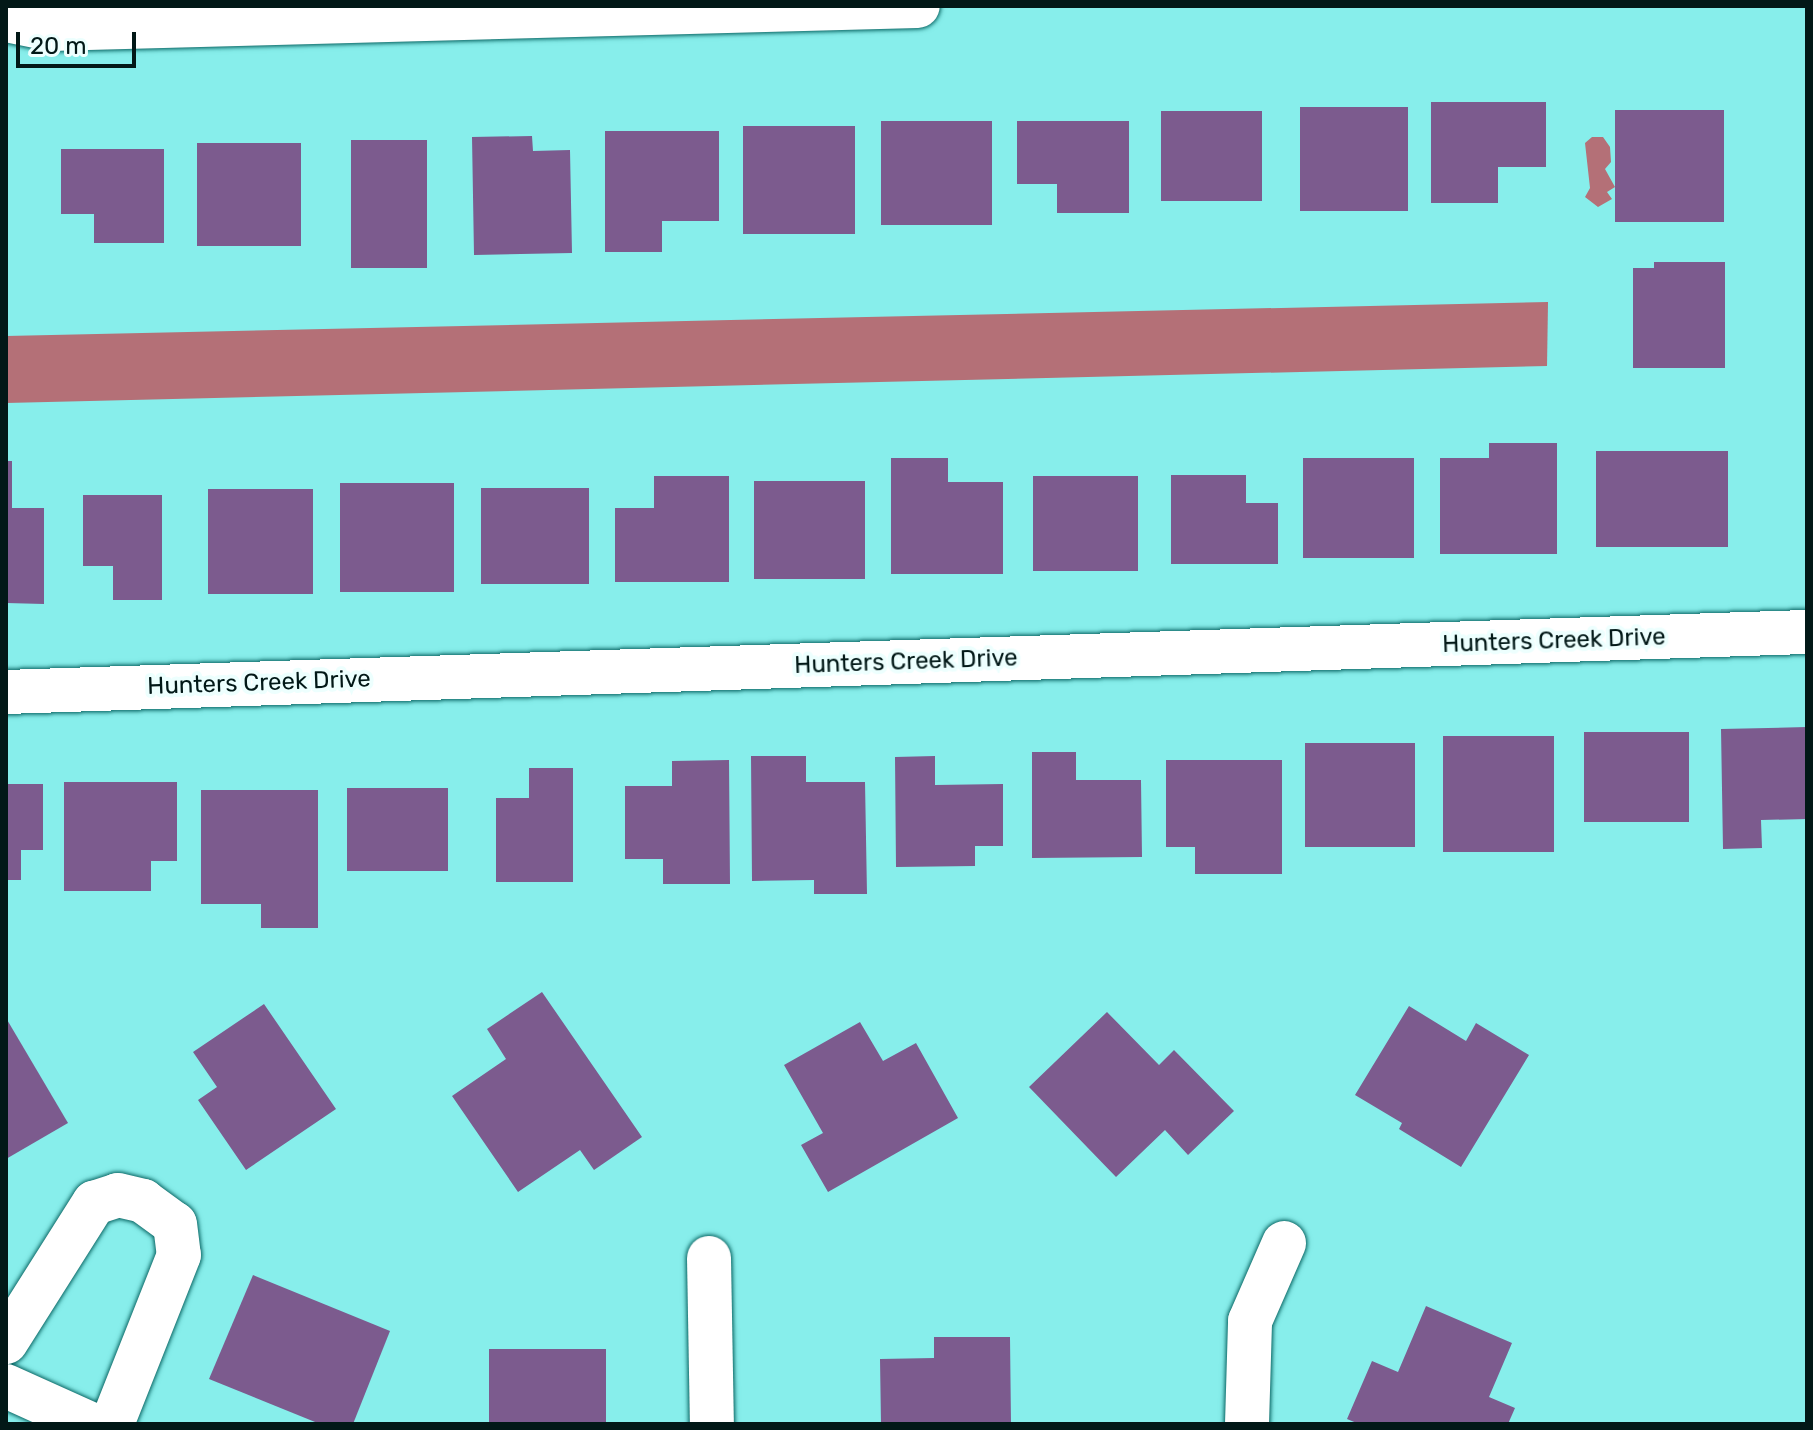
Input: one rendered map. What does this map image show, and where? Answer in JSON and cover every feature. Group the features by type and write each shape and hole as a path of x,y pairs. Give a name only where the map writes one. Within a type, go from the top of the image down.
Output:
{"street":[{"path":"6,20 50,29 429,12 918,6"},
{"name":"Hunters Creek Drive","path":"6,692 1807,632"},
{"path":"6,1342 94,1203 118,1195 143,1201 175,1224 179,1255 112,1424"},
{"path":"1247,1424 1250,1321 1284,1243"},
{"path":"709,1258 712,1424"},
{"path":"6,1386 90,1424"}],"shaded area":[{"path":"1592,137 1603,137 1610,147 1611,162 1605,169 1615,187 1607,192 1612,199 1598,207 1585,197 1590,188 1585,143"},
{"path":"1548,302 1547,366 6,403 6,336"}],"building":[{"path":"1431,102 1546,102 1546,167 1498,167 1498,203 1431,203"},
{"path":"1300,107 1408,107 1408,211 1300,211"},
{"path":"1615,110 1724,110 1724,222 1615,222"},
{"path":"1161,111 1262,111 1262,201 1161,201"},
{"path":"881,121 992,121 992,225 881,225"},
{"path":"1017,121 1129,121 1129,213 1057,213 1057,184 1017,184"},
{"path":"743,126 855,126 855,234 743,234"},
{"path":"605,131 719,131 719,221 662,221 662,252 605,252"},
{"path":"532,136 533,151 570,150 572,253 474,255 472,137"},
{"path":"351,140 427,140 427,268 351,268"},
{"path":"197,143 301,143 301,246 197,246"},
{"path":"61,149 164,149 164,243 94,243 94,214 61,214"},
{"path":"1654,262 1725,262 1725,368 1633,368 1633,268 1654,268"},
{"path":"1489,443 1557,443 1557,554 1440,554 1440,458 1489,458"},
{"path":"1596,451 1728,451 1728,547 1596,547"},
{"path":"891,458 948,458 948,482 1003,482 1003,574 891,574"},
{"path":"1303,458 1414,458 1414,558 1303,558"},
{"path":"6,461 12,461 12,508 44,508 44,604 6,603"},
{"path":"1171,475 1246,475 1246,503 1278,503 1278,564 1171,564"},
{"path":"654,476 729,476 729,582 615,582 615,508 654,508"},
{"path":"1033,476 1138,476 1138,571 1033,571"},
{"path":"754,481 865,481 865,579 754,579"},
{"path":"340,483 454,483 454,592 340,592"},
{"path":"481,488 589,488 589,584 481,584"},
{"path":"208,489 313,489 313,594 208,594"},
{"path":"83,495 162,495 162,600 113,600 113,566 83,566"},
{"path":"1807,727 1807,819 1761,820 1762,848 1723,849 1721,729"},
{"path":"1584,732 1689,732 1689,822 1584,822"},
{"path":"1443,736 1554,736 1554,852 1443,852"},
{"path":"1305,743 1415,743 1415,847 1305,847"},
{"path":"1032,752 1076,752 1076,780 1141,780 1142,857 1032,858"},
{"path":"751,756 806,756 806,782 865,782 867,894 814,894 814,880 752,881"},
{"path":"935,756 935,785 1003,784 1003,846 975,846 975,866 896,867 895,757"},
{"path":"729,760 730,884 663,884 663,859 625,859 625,786 672,786 672,761"},
{"path":"1166,760 1282,760 1282,874 1195,874 1195,847 1166,847"},
{"path":"529,768 573,768 573,882 496,882 496,798 529,798"},
{"path":"64,782 177,782 177,861 151,861 151,891 64,891"},
{"path":"6,784 43,784 43,850 21,850 21,880 6,880"},
{"path":"347,788 448,788 448,871 347,871"},
{"path":"201,790 318,790 318,928 261,928 261,904 201,904"},
{"path":"542,992 642,1137 594,1170 580,1150 518,1192 452,1096 506,1059 487,1029"},
{"path":"264,1004 336,1109 246,1170 198,1100 217,1087 193,1052"},
{"path":"1409,1006 1466,1041 1476,1023 1529,1055 1461,1167 1399,1129 1402,1123 1355,1095"},
{"path":"1107,1012 1159,1065 1174,1050 1234,1111 1188,1155 1165,1130 1116,1177 1029,1087"},
{"path":"6,1018 68,1123 6,1159"},
{"path":"860,1022 883,1061 916,1043 958,1118 828,1192 801,1145 823,1133 784,1065"},
{"path":"253,1275 390,1331 353,1424 320,1424 209,1379"},
{"path":"1426,1306 1512,1343 1489,1397 1515,1408 1508,1424 1359,1424 1347,1419 1372,1361 1398,1372"},
{"path":"934,1337 1010,1337 1011,1424 881,1424 880,1359 934,1358"},
{"path":"489,1349 606,1349 606,1424 489,1424"}]}
